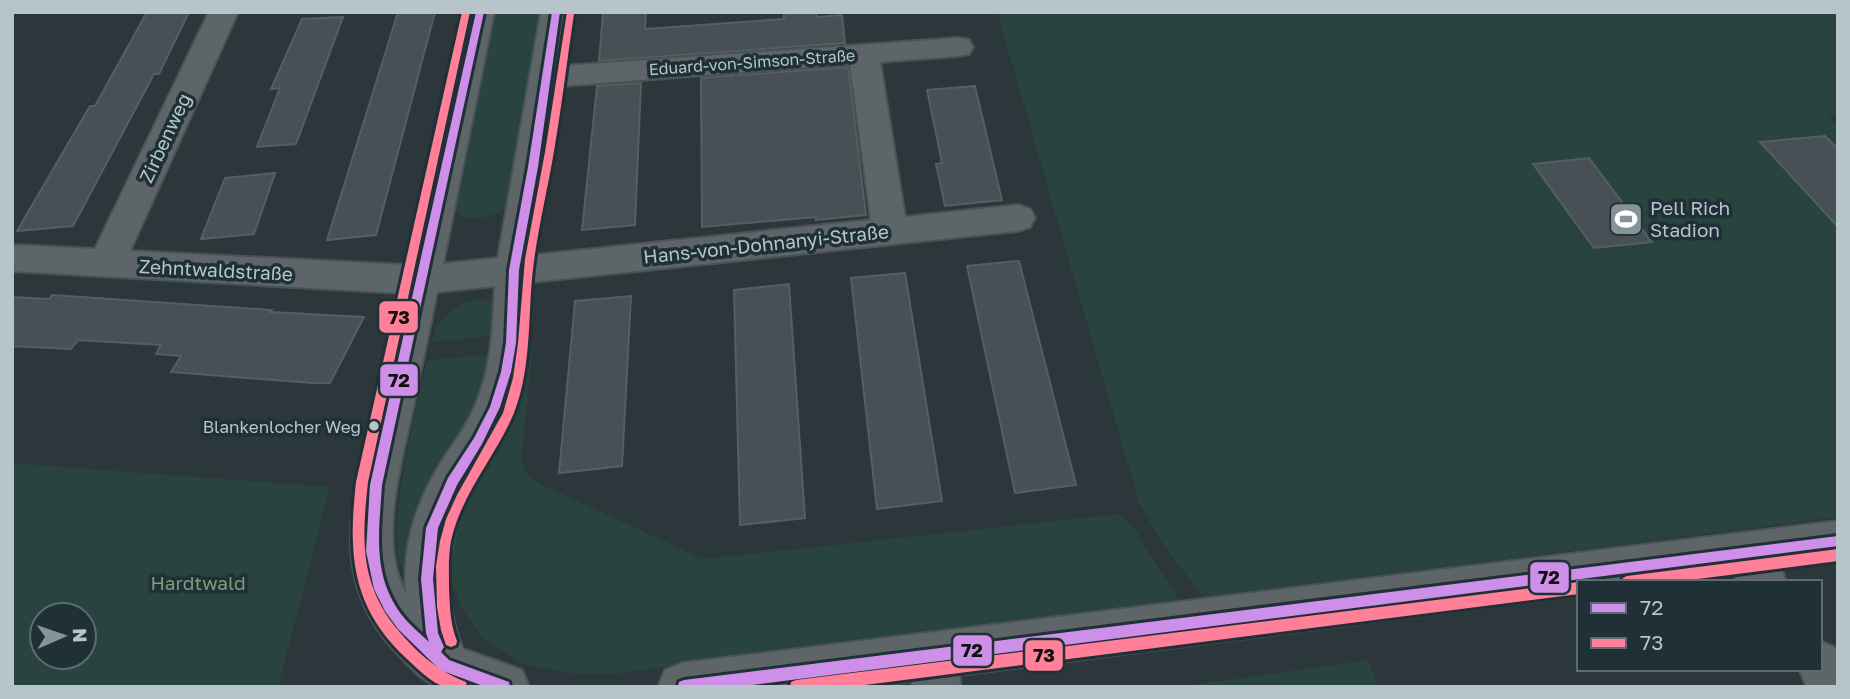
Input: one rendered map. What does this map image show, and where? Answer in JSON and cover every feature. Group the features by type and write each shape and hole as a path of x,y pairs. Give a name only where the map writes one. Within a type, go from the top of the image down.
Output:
{"street":[{"name":"Zirbenweg","path":"106,264 224,12"},
{"path":"480,12 376,485 370,524 371,565 379,593 405,629 447,666 505,687"},
{"path":"447,666 432,633 427,579 432,528 452,482 478,441 495,407 506,372 511,343 514,270 556,12"},
{"name":"Eduard-von-Simson-Straße","path":"547,76 958,47"},
{"path":"863,53 890,231"},
{"name":"Hans-von-Dohnanyi-Straße","path":"514,270 1018,218"},
{"name":"Zehntwaldstraße","path":"12,258 421,280"},
{"path":"421,280 514,270"},
{"path":"1652,580 1754,567 1838,541"},
{"path":"682,687 935,671 1577,589"},
{"path":"1822,667 1836,687"}],"green space":[{"path":"492,12 545,12 512,205 489,216 472,218 457,213 452,206"},
{"path":"997,12 1838,12 1838,115 1828,116 1838,127 1838,517 1204,598 1163,544 1139,503"},
{"path":"476,300 494,302 501,335 432,342 437,327 447,314"},
{"path":"532,350 522,458 525,470 534,481 703,559 1120,514 1136,531 1179,601 613,674 577,674 523,664 481,636 461,607 452,584 450,565 454,517 522,351"},
{"path":"497,354 408,568 403,568 397,554 399,502 427,360"},
{"name":"Hardtwald","path":"12,463 330,487 278,687 12,687"},
{"path":"1368,660 1378,687 1178,687"}],"building":[{"path":"147,12 189,12 159,74 154,74 73,226 17,231 90,106 95,106"},
{"path":"398,12 435,12 376,235 327,240"},
{"path":"603,12 646,12 645,29 784,19 784,12 816,12 817,17 842,15 845,43 599,61"},
{"path":"343,17 296,144 257,147 280,88 271,89 302,19"},
{"path":"848,67 866,215 702,227 701,78"},
{"path":"641,83 635,225 582,230 597,86"},
{"path":"975,86 1002,200 945,206 936,164 942,163 927,90"},
{"path":"1825,136 1838,149 1838,227 1760,142"},
{"path":"1589,158 1652,242 1594,248 1533,164"},
{"path":"275,173 254,234 201,239 225,178"},
{"path":"1019,261 1076,485 1015,493 967,266"},
{"path":"905,273 942,501 877,509 851,278"},
{"path":"789,284 805,518 740,525 734,290"},
{"path":"52,295 364,317 330,383 312,383 171,372 181,356 156,354 161,345 78,340 71,349 12,346 12,297 49,299"},
{"path":"631,296 622,466 559,473 575,301"}],"transit line":[{"name":"73","path":"461,687 420,662 390,632 377,613 362,573 358,530 362,482 466,12"},
{"name":"72","path":"480,12 376,485 372,551 380,589 402,625 445,665 504,687"},
{"name":"72","path":"438,647 432,633 427,579 432,528 452,482 478,441 495,407 506,372 511,343 514,270 533,167 556,12"},
{"name":"73","path":"451,641 443,595 442,566 446,541 461,498 496,437 514,396 523,343 530,259 553,133 570,14"},
{"name":"72","path":"684,687 1838,541"},
{"name":"73","path":"1643,580 1838,555"},
{"name":"73","path":"796,687 1577,588"}],"place":[{"name":"Pell Rich Stadion","path":"1626,219"},
{"name":"Blankenlocher Weg","path":"374,426"}]}
